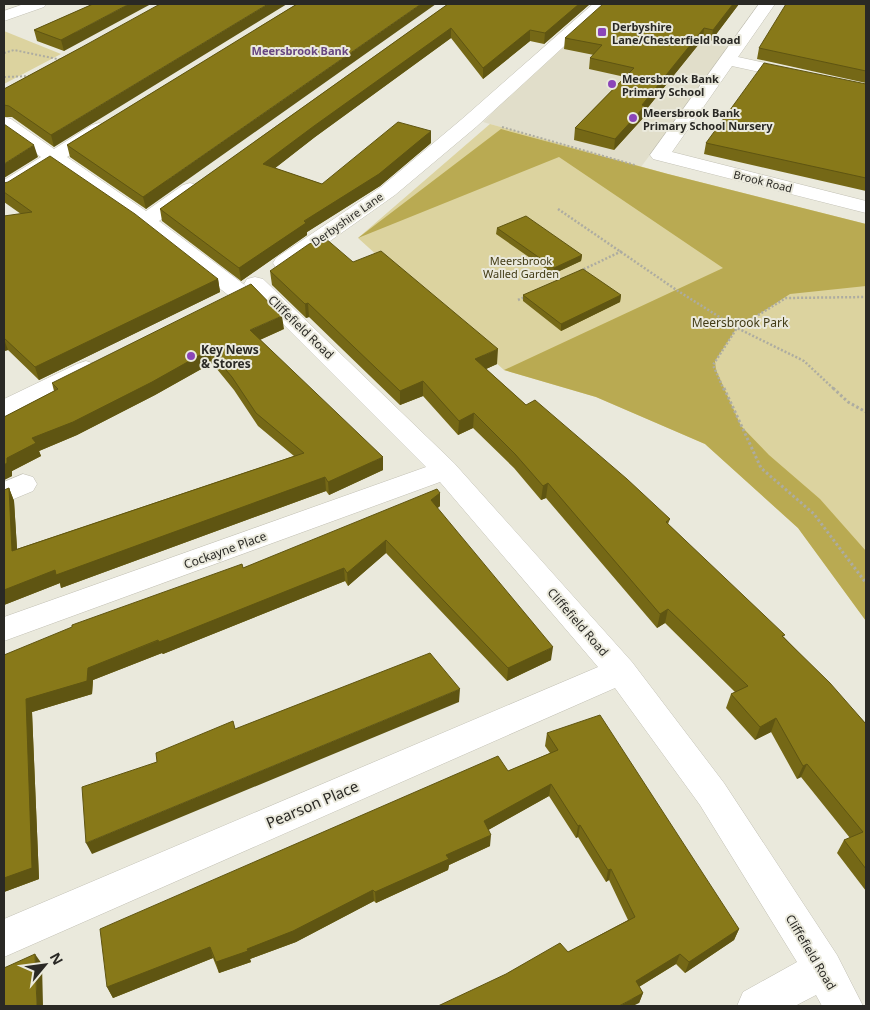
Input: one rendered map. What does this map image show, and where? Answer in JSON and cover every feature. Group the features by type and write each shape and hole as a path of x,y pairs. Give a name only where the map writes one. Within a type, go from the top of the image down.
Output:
{"main road":[{"path":"4,16 38,4"},
{"name":"Derbyshire Lane","path":"239,293 388,191 474,119 602,4"},
{"path":"660,155 767,4"},
{"path":"728,60 866,90"},
{"path":"4,188 110,122"},
{"name":"Cliffefield Road","path":"4,123 52,158 146,221 239,293 445,470 621,671 712,794 823,969 843,1006"},
{"name":"Brook Road","path":"660,155 866,207"},
{"path":"146,221 202,181"},
{"path":"4,409 100,362"},
{"name":"Cockayne Place","path":"4,630 445,470"},
{"name":"Pearson Place","path":"4,938 621,671"},
{"path":"758,1006 823,969"}],"path":[{"path":"4,52 14,50 63,60"},
{"path":"4,76 32,76"},
{"path":"474,119 641,167 660,155"},
{"path":"558,209 678,291 737,328 804,360 848,402 866,412"},
{"path":"578,272 622,251"},
{"path":"518,300 535,292"},
{"path":"866,296 786,298 737,328 713,364 761,468 814,514 866,583"}],"shaded area":[{"name":"Meersbrook Bank Primary School","path":"586,21 730,47 641,167 483,122"}],"green space":[{"path":"4,31 61,54 4,84"},
{"name":"Meersbrook Park","path":"490,124 668,174 866,224 866,621 798,528 705,444 596,397 504,370 358,238"},
{"path":"501,129 866,224 866,286 790,294 736,329 715,361 716,370 741,426 769,455 820,499 866,551 866,621 798,528 705,444 596,397 504,370 723,268 559,157 358,238"}],"building":[{"path":"93,4 129,4 61,40 34,30"},
{"path":"160,4 268,4 51,135 9,106 4,105 4,89"},
{"path":"297,4 421,4 143,197 67,145"},
{"path":"448,4 579,4 545,33 530,30 483,68 451,28 263,164 322,184 398,122 431,131 379,174 304,221 306,223 239,268 160,209"},
{"path":"603,4 733,4 713,30 704,28 642,105 645,106 615,139 575,128 634,68 590,58 602,45 565,38"},
{"path":"786,4 866,5 866,71 759,48"},
{"path":"764,63 866,84 866,178 706,143"},
{"path":"4,124 34,145 4,164"},
{"path":"50,156 135,214 218,279 35,367 4,338 4,216 32,212 4,192 4,183"},
{"path":"526,216 582,255 554,268 497,228"},
{"path":"325,238 353,262 381,251 498,349 475,359 526,405 535,400 627,479 670,519 666,522 785,635 782,636 830,683 866,724 866,869 844,840 863,832 807,764 803,766 776,718 760,727 731,694 748,686 668,609 660,614 548,483 543,486 515,454 474,413 459,421 423,381 400,391 308,303 305,304 270,271 309,244"},
{"path":"583,269 621,295 561,324 523,295"},
{"path":"251,284 282,316 250,330 383,457 328,482 325,477 56,575 55,570 4,590 4,490 9,488 12,551 304,453 256,413 232,377 209,350 152,382 73,422 32,438 36,443 7,458 7,463 4,465 4,417 58,389 52,383"},
{"path":"437,489 440,493 431,500 553,647 508,668 386,540 347,573 344,568 159,642 158,640 88,668 87,681 26,699 32,868 4,878 4,655 72,627 72,625 242,564 243,568"},
{"path":"430,653 460,689 86,843 82,787 157,762 156,753 233,721 235,729"},
{"path":"600,715 739,929 689,962 680,954 636,981 643,993 619,1006 438,1006 506,974 560,943 568,952 635,917 611,869 608,870 580,825 578,826 551,784 484,821 491,835 446,855 449,859 375,892 373,890 293,931 247,949 248,951 216,962 210,947 107,987 100,929 498,756 508,771 558,750 547,733"},
{"path":"35,954 37,1006 4,1006 4,968"}],"place":[{"name":"Derbyshire Lane/Chesterfield Road","path":"602,32"},
{"name":"Meersbrook Bank Primary School","path":"612,84"},
{"name":"Meersbrook Bank Primary School Nursery","path":"633,118"},
{"name":"Key News & Stores","path":"191,356"}],"district":[{"name":"Meersbrook Bank","path":"300,50"}],"park label":[{"name":"Meersbrook Walled Garden","path":"521,266"}]}
